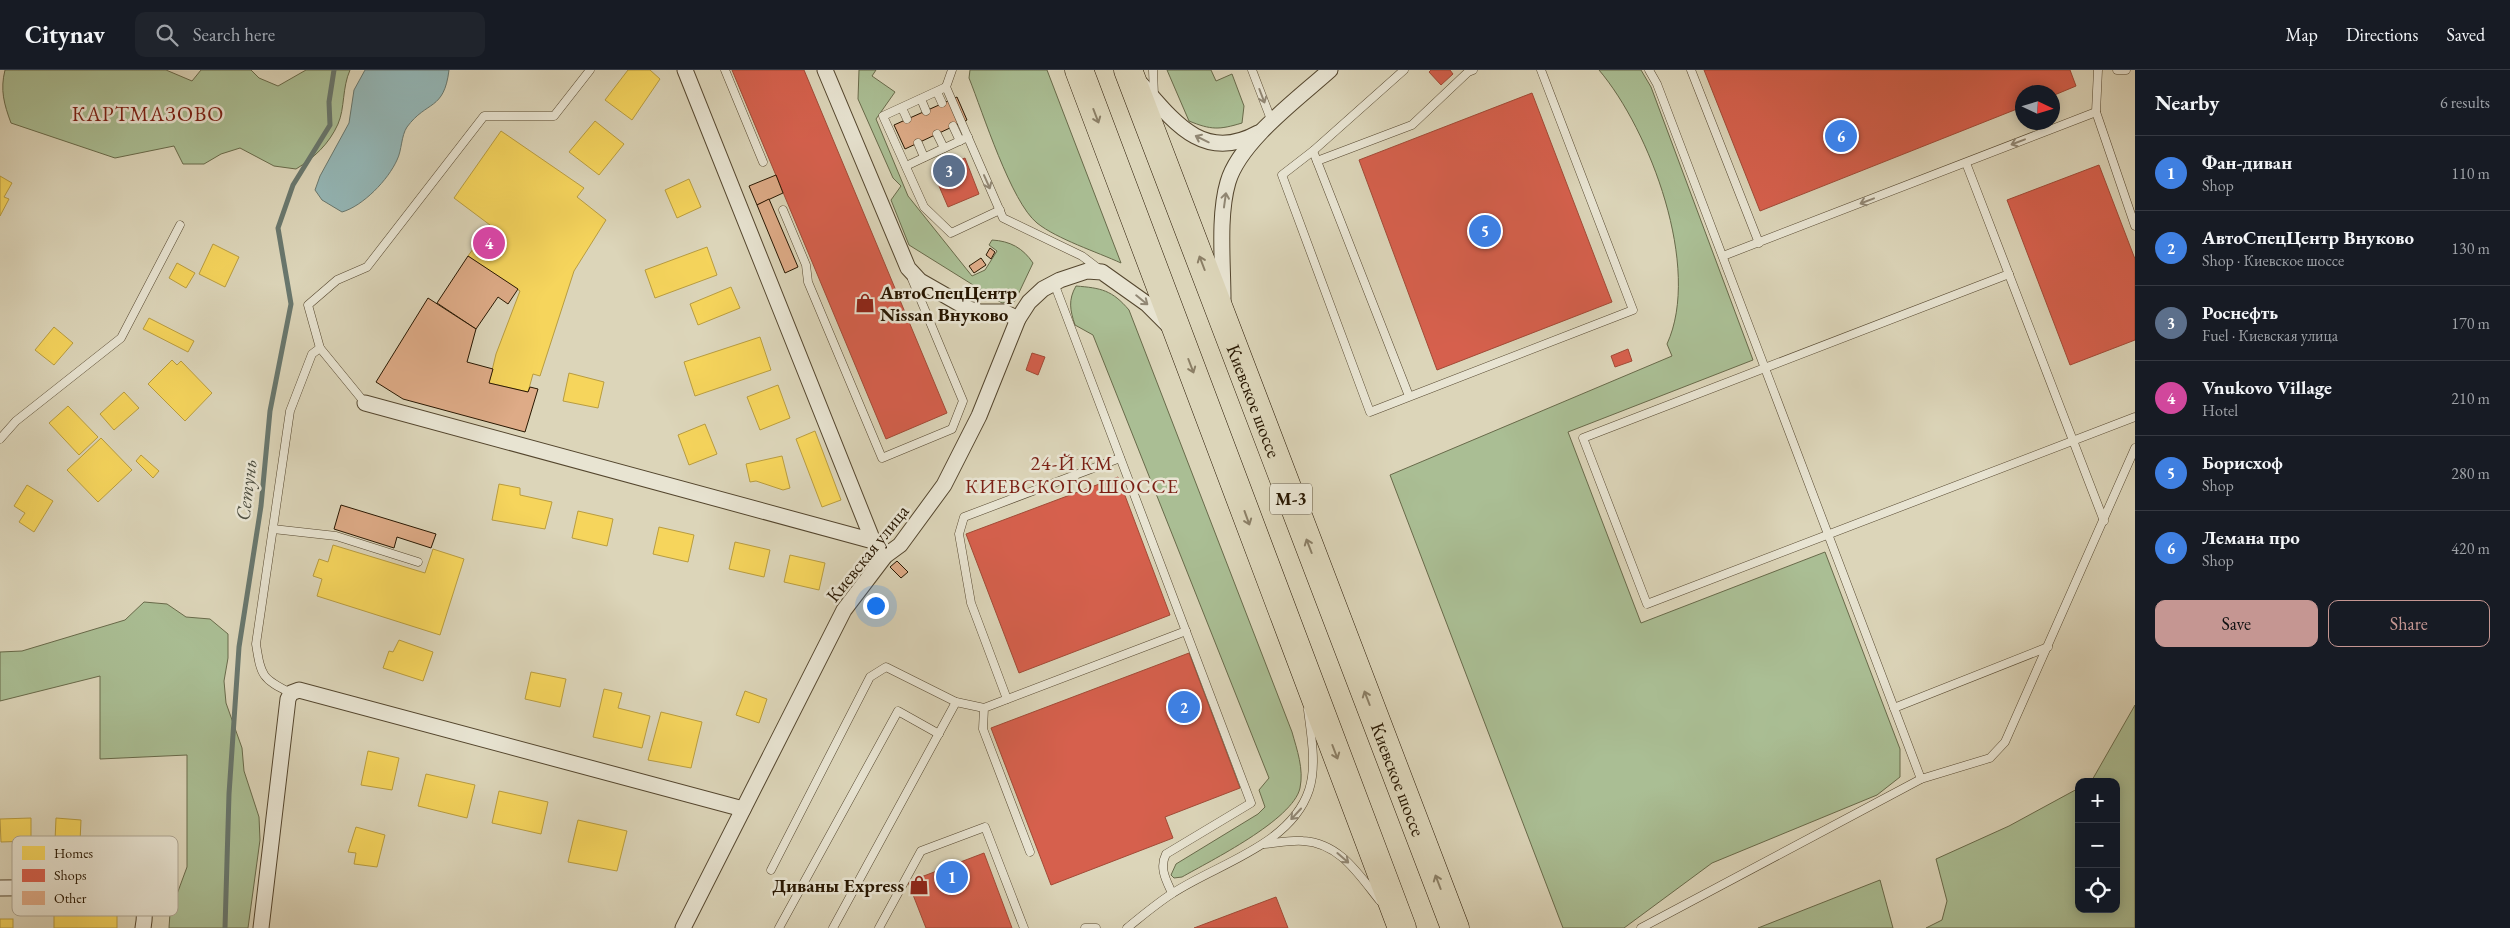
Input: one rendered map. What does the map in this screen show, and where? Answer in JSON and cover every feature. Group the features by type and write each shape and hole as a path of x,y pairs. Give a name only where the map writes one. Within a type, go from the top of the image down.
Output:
{"highway":[{"name":"М-3","path":"1079,70 1402,928"},
{"name":"Киевское шоссе","path":"1128,70 1455,928"}],"street":[{"path":"685,70 873,541 885,556"},
{"path":"825,70 908,268 920,281 969,309 980,312 1004,312 1018,319"},
{"path":"1128,70 1155,100 1190,133 1212,144 1229,145 1266,127"},
{"path":"1223,319 1226,193 1233,168 1266,127 1330,70"},
{"name":"Киевская улица","path":"683,928 844,610 885,556 900,545 944,485 979,416 1018,319 1029,302 1054,283 1087,271 1102,272"},
{"path":"1102,272 1147,304 1180,338"},
{"path":"365,403 873,541"},
{"path":"261,928 288,699 291,693 299,690 743,809"}],"lane":[{"path":"365,403 320,348 308,305 337,280 367,267 484,116 554,116 590,70"},
{"path":"725,70 763,162"},
{"path":"952,70 946,88 1003,218 1082,256 1102,272"},
{"path":"1153,70 1157,118"},
{"path":"1252,70 1266,127"},
{"path":"1404,70 1282,176 1370,412 1633,310 1541,70"},
{"path":"1317,161 1412,125 1468,72 1473,70"},
{"path":"1649,70 1657,84 1723,256 1921,779"},
{"path":"1691,70 1759,242"},
{"path":"2098,70 2096,112 2135,226"},
{"path":"2117,70 2126,70"},
{"path":"946,88 883,116 924,207 951,233 1000,210"},
{"path":"937,92 942,103"},
{"path":"921,99 926,111"},
{"path":"902,108 907,119"},
{"path":"1723,256 2096,112"},
{"path":"953,126 960,141"},
{"path":"1158,127 1163,162"},
{"path":"937,134 944,148"},
{"path":"906,166 968,137"},
{"path":"918,143 924,157"},
{"path":"1313,150 1409,396"},
{"path":"1966,162 2104,522"},
{"path":"783,210 806,265 808,282 882,458 952,428 963,401 908,268"},
{"path":"0,440 16,421 121,338 180,225"},
{"path":"2009,274 1584,438 1647,604 2135,417"},
{"path":"1054,283 1251,803 1166,854 1162,862 1164,877 1172,893"},
{"path":"291,693 268,682 259,666 256,644 290,411 312,354 320,348"},
{"path":"1641,928 1921,779 1990,758 2006,742 2135,448"},
{"path":"1007,699 971,604 959,534 964,517 1120,458"},
{"path":"273,529 336,536 418,562"},
{"path":"771,870 870,677 886,666 956,702 984,708 1186,631"},
{"path":"1894,708 2048,647"},
{"path":"1127,928 1172,893 1264,844 1301,808 1311,784 1312,755 1302,665"},
{"path":"833,928 956,702"},
{"path":"984,708 983,729 1030,852"},
{"path":"779,928 898,712 939,734"},
{"path":"879,928 921,851 985,827 1024,928"},
{"path":"1264,844 1301,840 1319,844 1339,854 1353,867 1402,928"},
{"path":"1085,928 1096,928"}],"green space":[{"path":"5,70 166,70 192,81 201,70 251,70 259,78 278,86 306,70 350,70 338,124 320,150 296,169 274,166 240,148 221,154 204,164 183,164 174,146 115,158 11,123 4,97"},
{"path":"859,70 876,70 872,76 895,92 876,119 908,196 972,276 985,270 997,251 989,245 992,240 1015,246 1025,253 1033,263 1015,301 1002,303 909,245 891,200 901,186 893,178 858,99"},
{"path":"970,70 1047,70 1121,263 1045,229 1027,212 1017,196 998,156 969,78"},
{"path":"1167,70 1211,70 1216,81 1232,74 1244,106 1242,123 1215,128 1189,121"},
{"path":"1599,70 1641,70 1651,87 1753,360 1568,432 1641,623 1825,552 1900,749 1900,777 1877,795 1712,863 1624,928 1563,928 1390,475 1672,356 1667,344 1676,313 1678,278 1674,240 1665,201 1652,163 1636,127 1618,96"},
{"path":"1076,286 1106,291 1117,298 1129,310 1292,732 1299,760 1300,788 1294,800 1283,813 1249,839 1182,877 1174,878 1171,875 1176,864 1258,814 1265,807 1259,790 1269,778 1093,335 1075,325 1071,305"},
{"path":"144,602 167,604 186,617 210,619 228,634 228,658 224,681 226,703 242,748 244,771 259,817 260,840 248,928 169,928 170,916 178,916 178,891 187,867 187,755 100,759 100,676 0,701 0,652 22,651 125,620"},
{"path":"2135,705 2135,928 1926,928 1942,920 1947,901 1936,859 2009,826 2075,790 2075,913 2120,913 2120,778 2093,778"},
{"path":"1880,880 1893,928 1758,928"}],"water":[{"path":"365,70 449,70 447,83 439,99 414,118 407,127 399,156 388,176 366,198 342,212 322,200 315,190 320,176 349,123 354,90"}],"building: Homes":[{"path":"628,70 650,70 660,79 632,120 605,100"},
{"path":"595,121 624,144 599,175 569,152"},
{"path":"501,131 584,188 577,197 606,220 574,271 540,376 533,374 528,392 489,383 496,354 520,291 468,256 490,225 454,198"},
{"path":"0,176 12,183 4,197 9,199 0,216"},
{"path":"689,179 701,207 677,218 665,190"},
{"path":"213,244 239,257 225,287 199,274"},
{"path":"707,247 717,275 655,298 645,270"},
{"path":"177,263 195,273 186,288 169,278"},
{"path":"731,287 740,308 698,325 690,304"},
{"path":"149,318 194,341 188,352 143,329"},
{"path":"54,327 73,343 54,365 35,350"},
{"path":"760,337 771,370 695,396 684,362"},
{"path":"172,360 177,365 181,361 212,393 185,421 148,384"},
{"path":"569,373 604,382 598,408 563,401"},
{"path":"778,385 790,418 760,430 747,397"},
{"path":"124,392 139,408 114,430 100,414"},
{"path":"68,406 98,437 79,455 49,423"},
{"path":"705,424 717,454 689,465 678,435"},
{"path":"815,431 841,500 822,507 796,439"},
{"path":"101,438 132,470 98,502 67,470"},
{"path":"141,455 159,471 153,478 136,461"},
{"path":"782,456 790,488 783,490 756,481 750,482 746,464"},
{"path":"499,484 520,488 520,495 552,502 545,529 492,520"},
{"path":"27,485 53,501 34,532 19,522 25,513 14,506"},
{"path":"578,511 613,519 607,546 572,538"},
{"path":"659,527 694,535 688,562 653,554"},
{"path":"735,542 770,550 764,577 729,569"},
{"path":"333,545 425,573 433,549 464,559 440,635 317,596 322,579 313,576 319,559 328,562"},
{"path":"790,555 825,563 819,590 784,582"},
{"path":"399,640 433,652 423,681 383,668 389,651 393,652"},
{"path":"531,672 566,679 560,707 525,699"},
{"path":"604,689 622,693 618,708 650,716 642,748 593,737"},
{"path":"745,691 767,699 759,723 736,715"},
{"path":"661,712 702,722 691,768 648,760"},
{"path":"368,751 399,758 392,790 361,785"},
{"path":"426,774 475,785 467,818 418,806"},
{"path":"499,791 548,802 541,834 492,823"},
{"path":"31,818 31,836 12,836 12,842 1,842 0,819"},
{"path":"56,818 81,820 80,836 55,836"},
{"path":"578,820 627,831 617,871 568,862"},
{"path":"356,827 385,835 377,867 354,864 356,853 348,852"},
{"path":"54,916 117,916 117,928 54,928"},
{"path":"0,919 13,919 13,928 0,928"}],"building: Shops":[{"name":"АвтоСпецЦентр Nissan Внуково","path":"732,70 804,70 947,413 886,439"},
{"path":"1431,70 1450,70 1453,74 1441,85 1429,72"},
{"path":"1704,70 2070,70 2076,86 2060,93 2060,85 2015,85 2015,110 1760,211"},
{"path":"1532,93 1612,302 1437,370 1359,160"},
{"path":"965,158 979,194 948,207 933,172"},
{"path":"2099,165 2135,259 2135,340 2070,365 2007,200"},
{"path":"1628,349 1632,361 1615,367 1611,356"},
{"path":"1032,353 1045,357 1038,375 1026,370"},
{"path":"1118,477 1170,615 1019,673 966,534"},
{"path":"1189,653 1240,788 1165,817 1173,838 1051,885 991,728"},
{"path":"984,853 1012,928 926,928 908,882"},
{"path":"1276,897 1288,928 1194,928"}],"building: Other":[{"path":"957,97 967,120 905,149 894,125"},
{"path":"776,175 783,193 757,205 749,186"},
{"path":"769,199 798,267 785,273 757,205"},
{"path":"990,248 995,252 991,259 986,255"},
{"path":"468,256 518,289 508,304 498,297 476,329 437,303"},
{"path":"981,258 986,265 974,273 969,266"},
{"path":"428,298 476,329 467,362 493,369 489,383 528,392 530,387 538,389 525,432 403,399 376,382"},
{"path":"341,505 436,534 431,548 397,537 394,548 334,529"},
{"path":"897,561 908,572 901,578 890,567"}],"waterway":[{"name":"Сетунь","path":"225,928 229,794 239,647 261,506 270,411 291,304 278,228 293,185 330,125 329,102 334,70"}],"place":[{"name":"Лемана про","path":"1841,136"},
{"name":"Роснефть","path":"949,171"},
{"name":"Борисхоф","path":"1485,231"},
{"name":"Vnukovo Village","path":"489,243"},
{"name":"АвтоСпецЦентр Nissan Внуково","path":"865,303"},
{"name":"АвтоСпецЦентр Внуково","path":"1184,707"},
{"name":"Фан-диван","path":"952,877"},
{"name":"Диваны Express","path":"919,885"}],"district":[{"name":"КАРТМАЗОВО","path":"148,114"},
{"name":"24-Й КМ КИЕВСКОГО ШОССЕ","path":"1072,474"}]}
